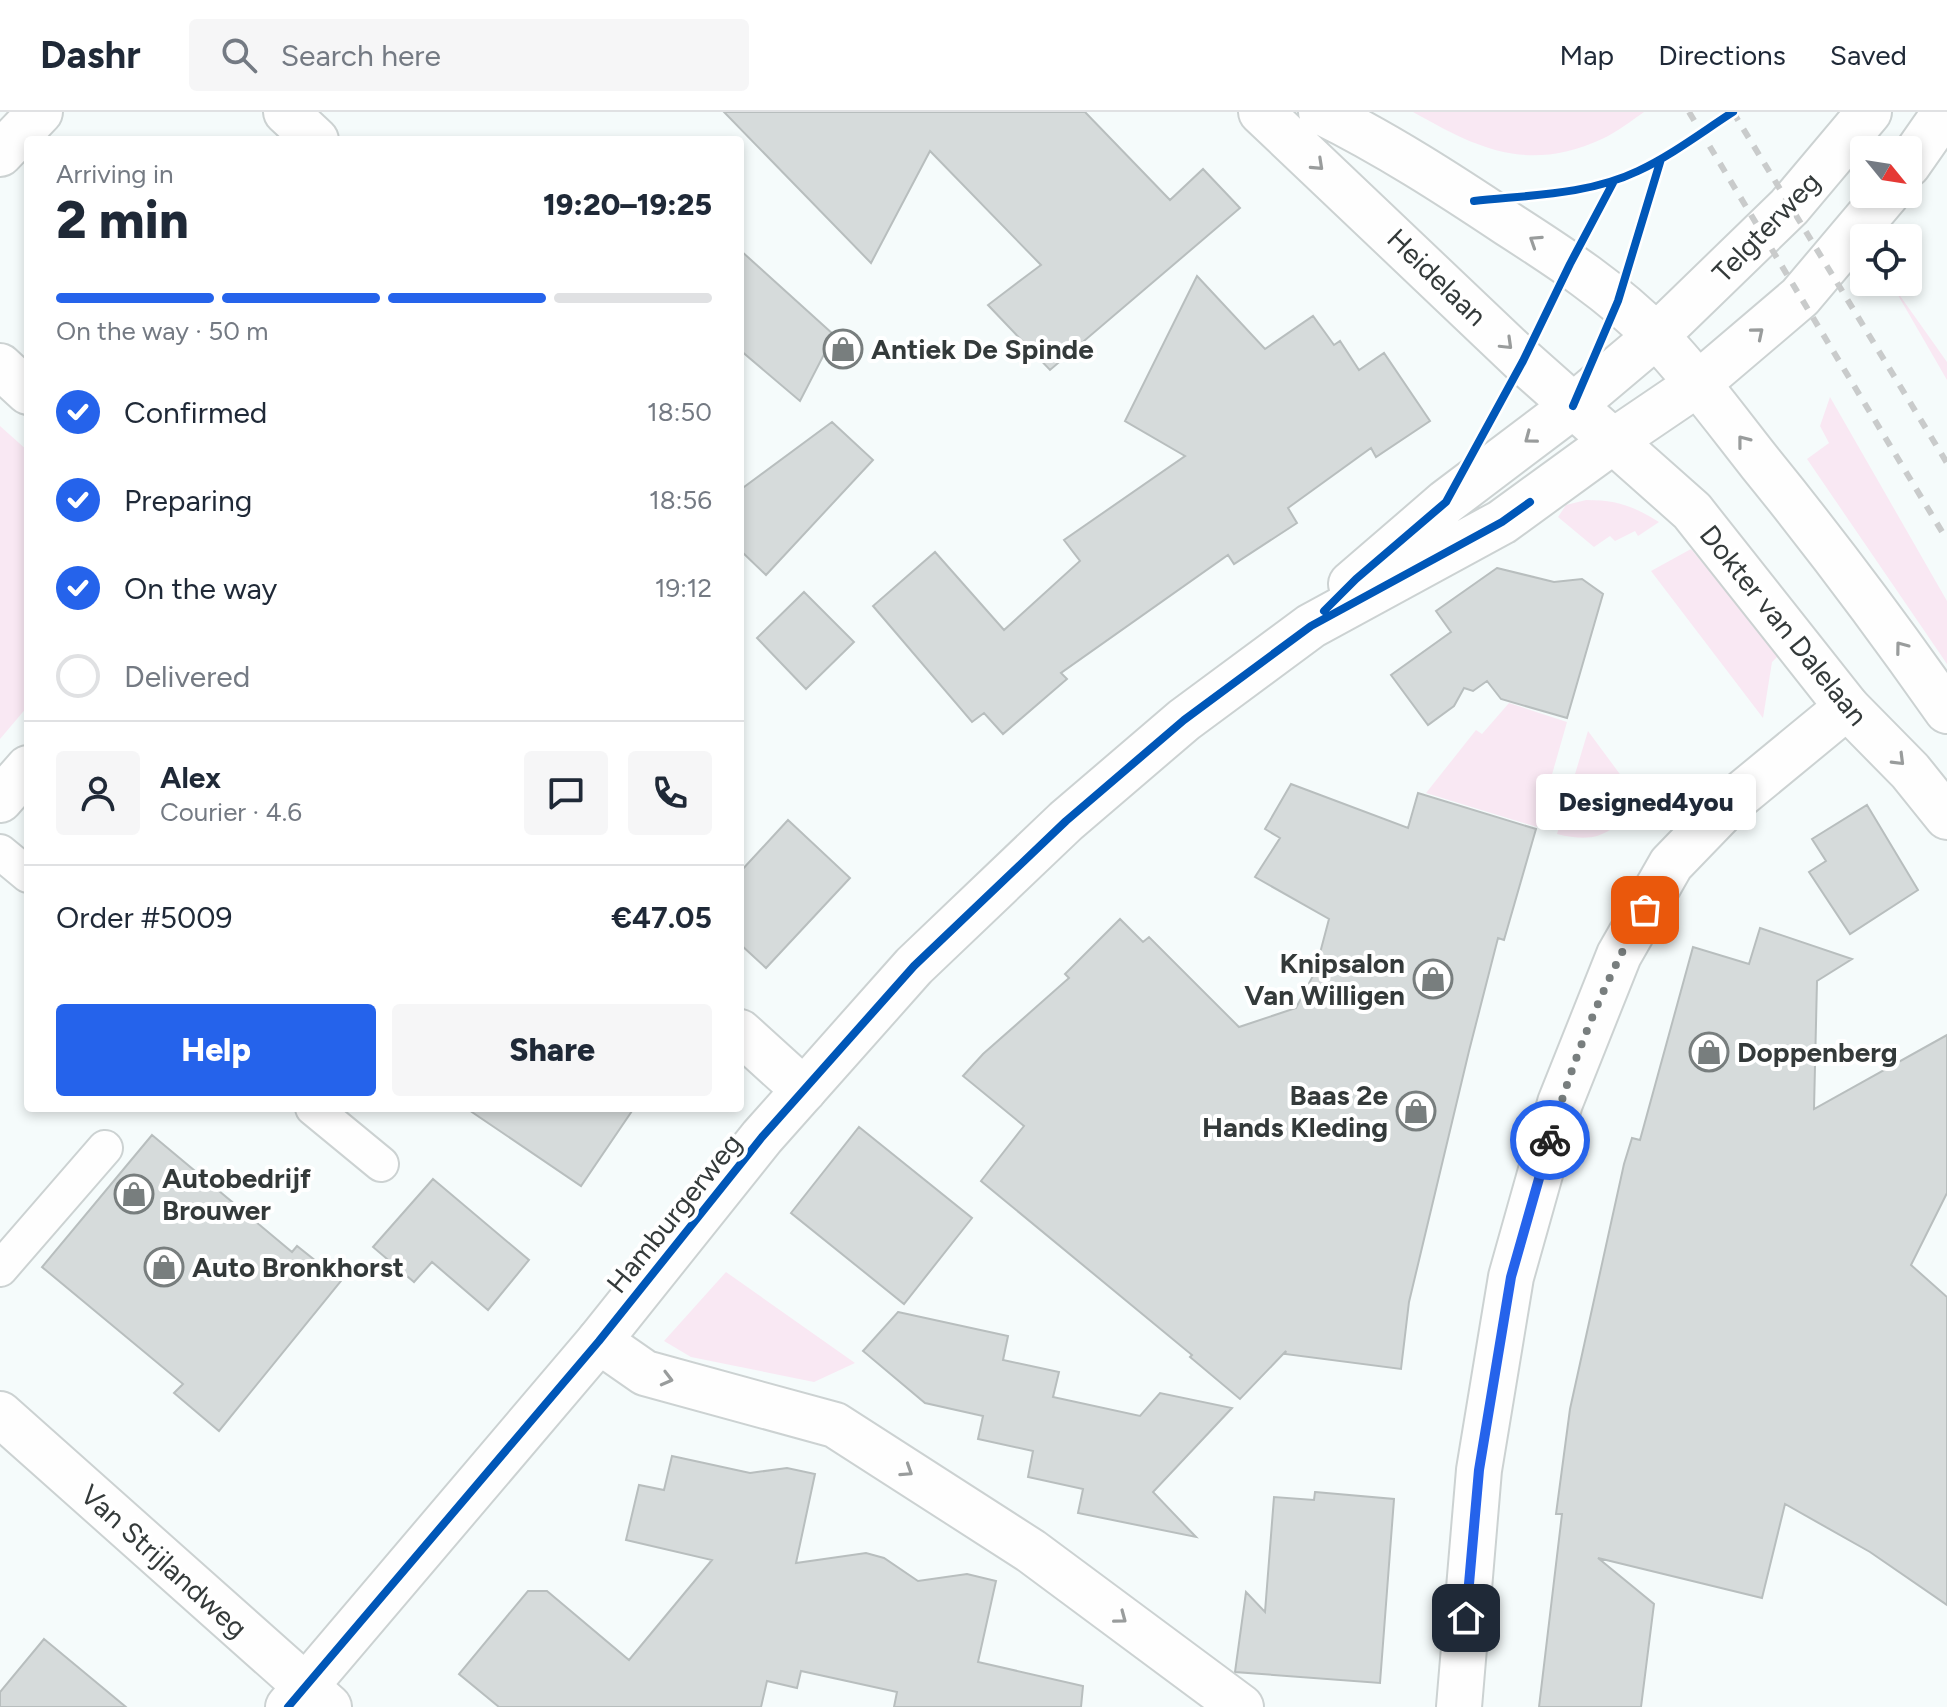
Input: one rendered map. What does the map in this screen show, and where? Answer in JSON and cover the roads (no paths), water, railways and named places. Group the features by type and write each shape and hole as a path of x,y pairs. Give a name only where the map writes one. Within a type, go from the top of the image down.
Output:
{"street":[{"path":"0,154 40,112"},
{"path":"286,112 312,136"},
{"name":"Heidelaan","path":"1261,112 1612,442"},
{"path":"1321,112 1371,138 1570,264 1618,301 1656,336 1699,383 1798,510 1947,711"},
{"name":"Telgterweg","path":"1656,336 1789,207 1869,112"},
{"path":"1922,145 1945,112"},
{"path":"1699,383 1800,297 1875,208"},
{"name":"Hamburgerweg","path":"1311,626 1356,579 1446,502 1573,406 1656,336"},
{"path":"0,366 24,388"},
{"name":"Hamburgerweg","path":"307,1700 762,1137 914,966 1066,821 1184,720 1311,626 1502,522 1699,383"},
{"name":"Dokter van Dalelaan","path":"1612,442 1692,511 1847,707 1910,771 1947,817"},
{"path":"1459,1707 1481,1455 1511,1277 1560,1103 1619,955 1671,864 1728,805 1847,707"},
{"path":"0,800 24,773"},
{"path":"744,1036 804,1090"},
{"path":"599,1341 645,1373 835,1425 1031,1551 1241,1707"},
{"name":"Van Strijlandweg","path":"0,1414 307,1700"}],"lane":[{"path":"0,852 24,872"},
{"path":"318,1112 381,1164"},
{"path":"0,1269 105,1148"}],"railway":[{"path":"1689,112 1947,540"},
{"path":"1733,112 1947,463"}],"place":[{"name":"Antiek De Spinde","path":"843,349"},
{"name":"Designed4you","path":"1645,910"},
{"name":"Knipsalon Van Willigen","path":"1433,979"},
{"name":"Doppenberg","path":"1709,1052"},
{"name":"Baas 2e Hands Kleding","path":"1416,1111"},
{"name":"Autobedrijf Brouwer","path":"134,1194"},
{"name":"Auto Bronkhorst","path":"164,1267"}]}
